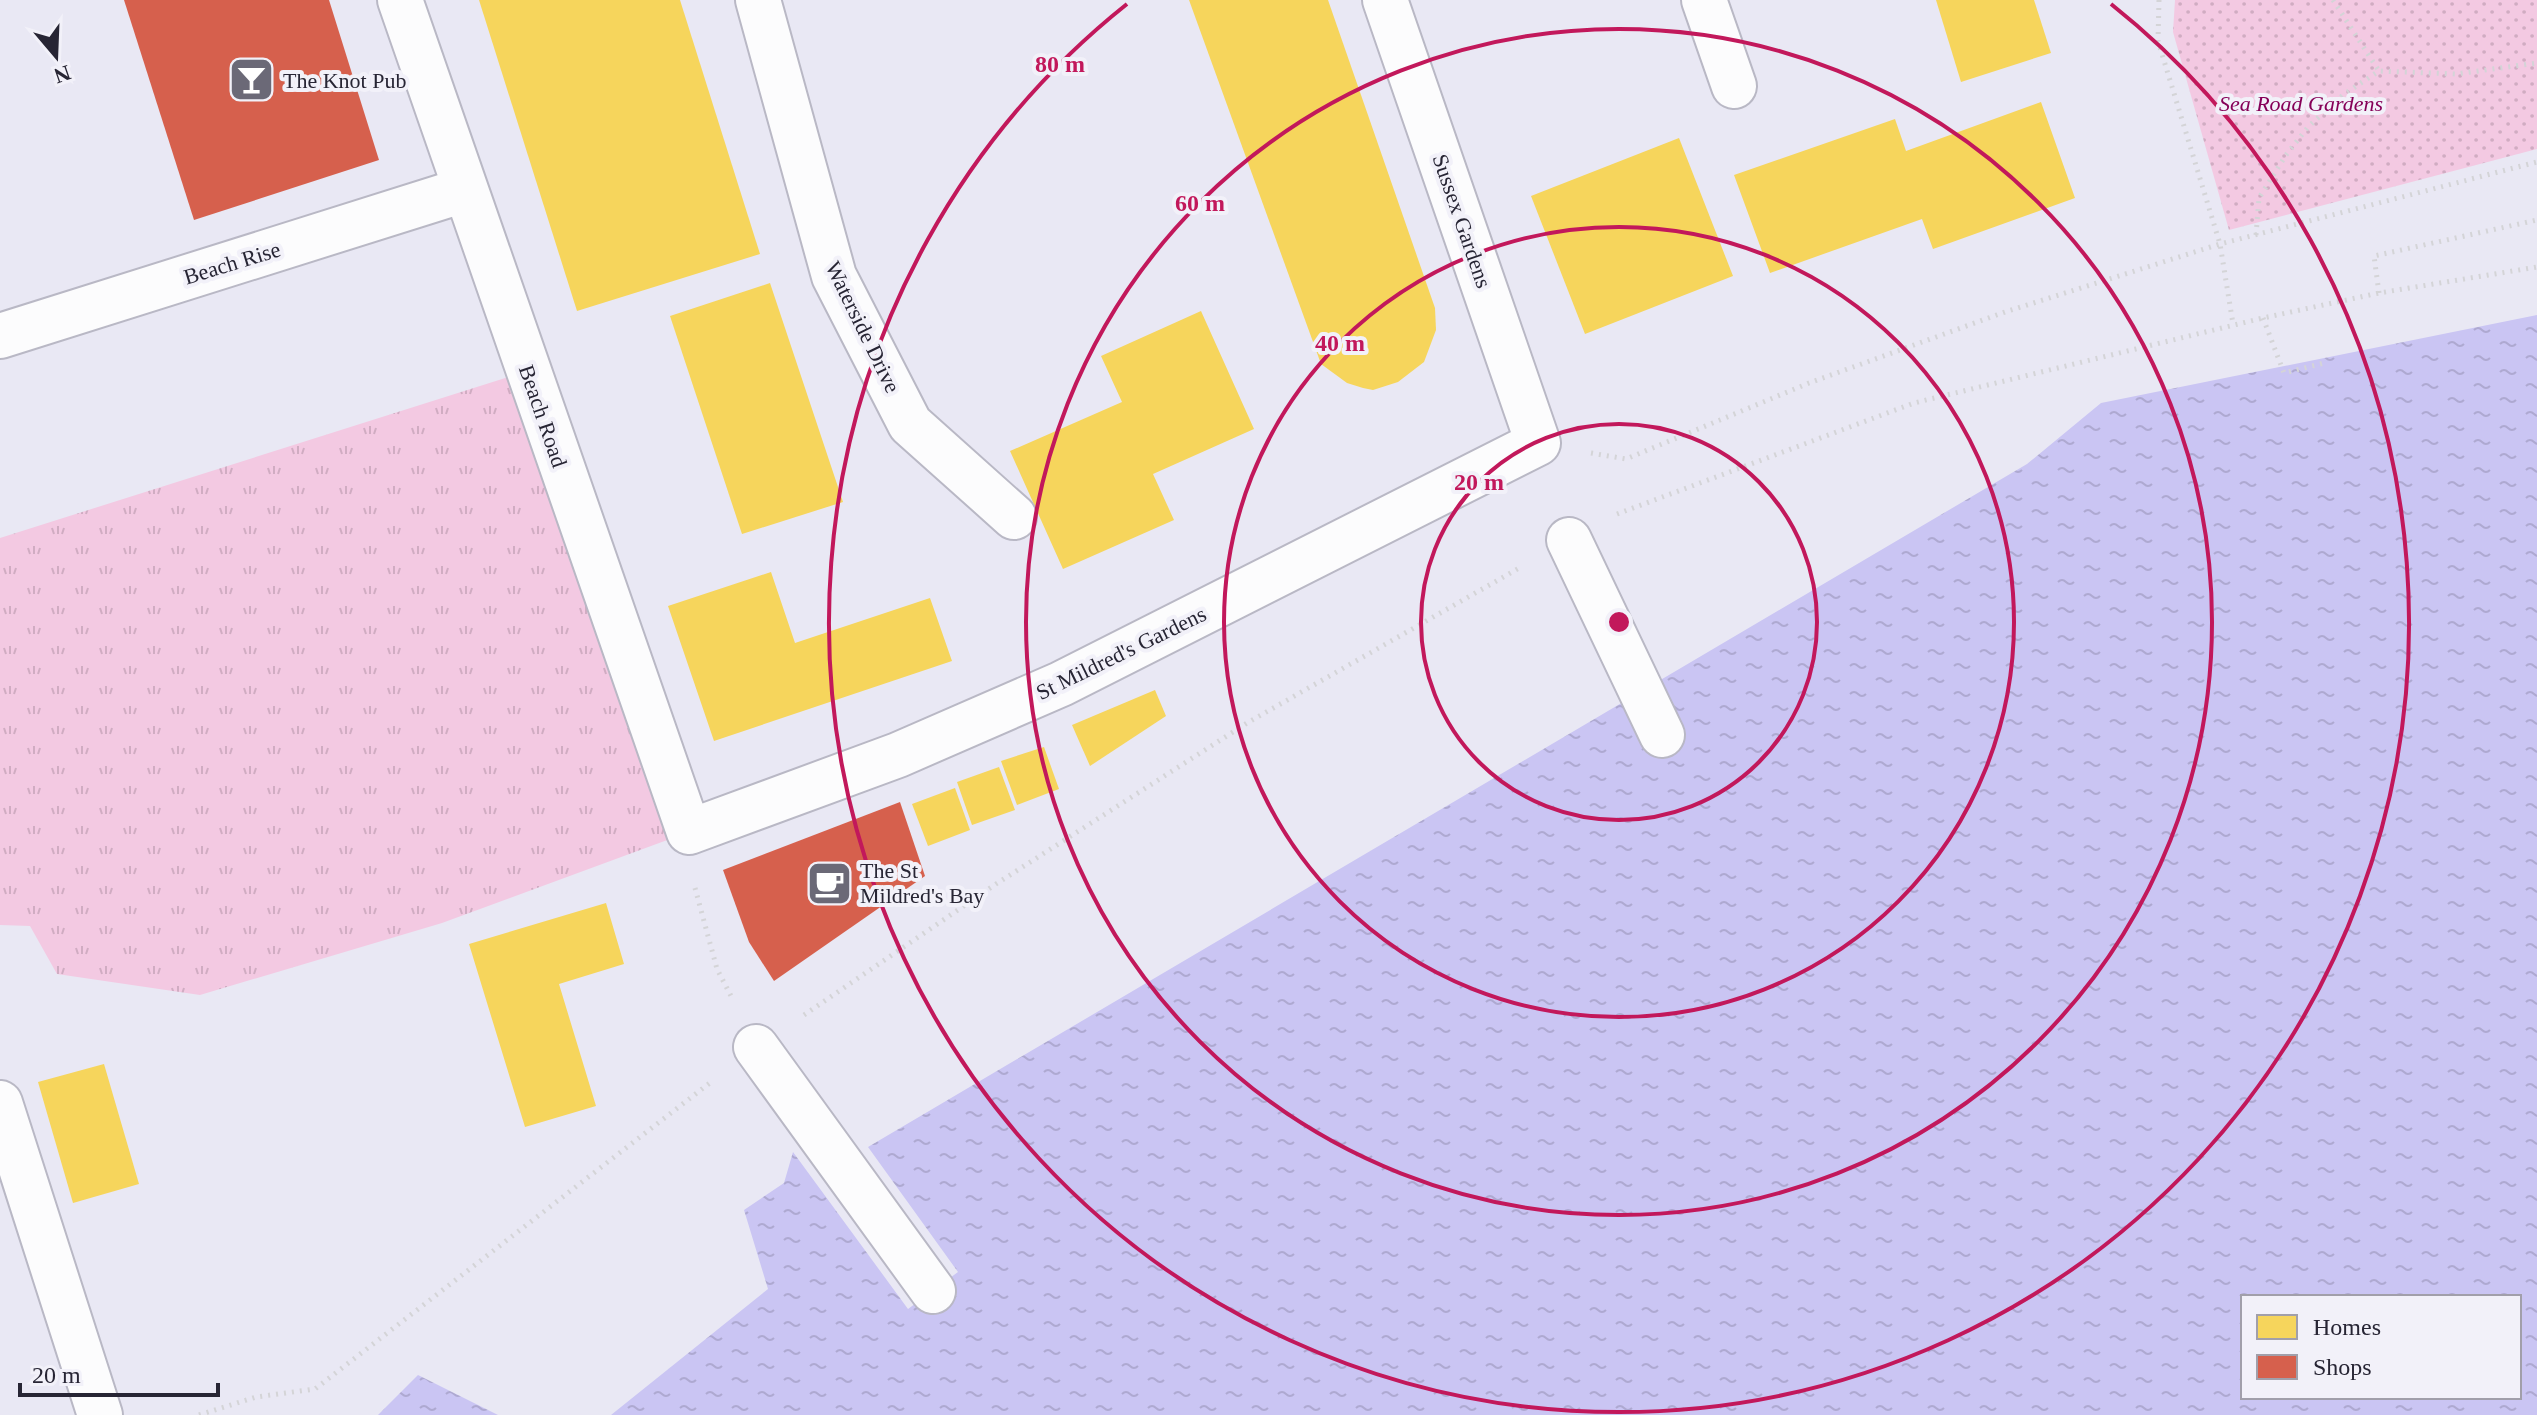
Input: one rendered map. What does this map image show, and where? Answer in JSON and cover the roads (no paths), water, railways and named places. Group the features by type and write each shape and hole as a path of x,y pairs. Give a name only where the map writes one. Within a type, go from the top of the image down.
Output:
{"street":[{"name":"Beach Road","path":"400,0 689,832"},
{"name":"Waterside Drive","path":"758,0 834,276 910,424 1014,517"},
{"name":"Sussex Gardens","path":"1385,0 1538,443"},
{"path":"1704,0 1734,86"},
{"name":"Beach Rise","path":"0,336 464,190"},
{"name":"St Mildred's Gardens","path":"689,832 898,755 1061,684 1538,443"},
{"path":"1569,540 1662,735"},
{"path":"756,1047 933,1291"},
{"path":"0,1103 100,1415"}],"water":[{"path":"2537,315 2537,1415 611,1415 768,1289 744,1210 784,1183 793,1152 908,1309 958,1272 868,1147 2027,464 2101,403"},
{"path":"418,1375 498,1415 378,1415"}],"place":[{"name":"The Knot Pub","path":"252,80"},
{"name":"The St Mildred's Bay","path":"829,883"}],"park label":[{"name":"Sea Road Gardens","path":"2301,103"}]}
